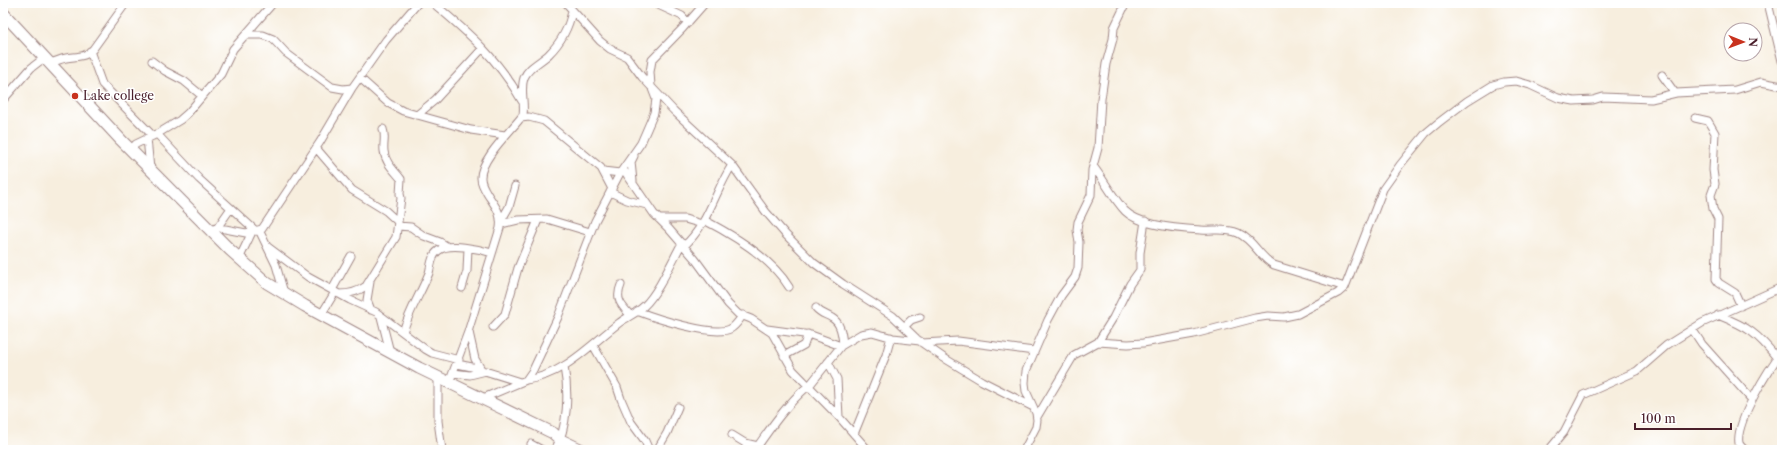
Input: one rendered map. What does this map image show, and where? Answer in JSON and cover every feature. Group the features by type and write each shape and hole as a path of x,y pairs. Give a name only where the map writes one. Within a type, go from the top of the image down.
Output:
{"main road":[{"path":"3,13 150,169 214,230 239,260 267,283 321,315 390,352 438,377 451,378 480,399 553,433 561,440 582,450"}],"street":[{"path":"3,100 32,68 47,60 79,58 90,51 126,3"},
{"path":"131,149 136,144 180,120 192,108 201,95 216,80 231,53 273,3"},
{"path":"214,230 246,233 256,231 265,225 316,148 352,88 386,40 418,3"},
{"path":"433,3 469,33 503,70 522,103"},
{"path":"566,3 600,41 610,49 627,57 642,77 674,111 732,165 766,212 814,263 843,284 893,316 921,342 963,370 1033,406"},
{"path":"654,3 682,16 688,22"},
{"path":"633,184 631,162 654,113 656,99 651,86 650,67 652,60 705,3"},
{"path":"1037,417 1029,400 1025,383 1026,371 1060,296 1075,277 1078,268 1079,242 1077,230 1080,217 1091,195 1093,166 1098,148 1101,99 1106,64 1114,28 1126,3"},
{"path":"1768,3 1782,61"},
{"path":"501,223 499,211 483,187 481,180 482,169 505,135 521,118 524,112 522,103 523,84 526,74 549,54 558,42 570,21 572,11"},
{"path":"1777,43 1782,28"},
{"path":"246,35 263,35 273,39 286,53 332,87 343,89 352,88"},
{"path":"417,115 435,100 482,48"},
{"path":"90,51 102,84 152,136 256,231 268,247 276,265 284,293"},
{"path":"152,61 165,71 184,81 201,95"},
{"path":"1662,75 1675,93"},
{"path":"360,78 396,108 471,130 505,135"},
{"path":"1098,342 1128,344 1143,343 1194,334 1255,318 1268,316 1284,317 1298,314 1338,293 1345,287 1383,189 1400,165 1426,133 1475,95 1504,82 1516,81 1530,85 1558,98 1574,101 1593,100 1603,97 1651,99 1675,93 1731,90 1761,82 1782,86"},
{"path":"521,118 528,117 544,121 603,171 611,191 626,200 647,205"},
{"path":"1695,118 1708,121 1715,133 1713,173 1715,184 1711,195 1713,209 1718,219 1716,279 1719,283 1735,293 1741,306"},
{"path":"335,292 361,290 370,280 394,242 401,198 400,179 391,168 384,155 385,137 383,129"},
{"path":"150,169 152,136"},
{"path":"316,148 352,190 386,211 398,224 411,227 424,236 440,242 448,247"},
{"path":"523,381 558,317 590,232 621,171 636,151"},
{"path":"480,399 523,381 536,379 564,367 644,306 683,244 696,233 703,222 716,193 732,165"},
{"path":"1093,166 1126,212 1145,221 1166,226 1202,230 1223,229 1237,232 1248,238 1269,262 1318,280 1345,287"},
{"path":"603,171 621,171 633,184 647,205 683,244 728,304 742,315 772,333 793,370 839,417 868,450"},
{"path":"451,378 468,332 501,223 508,207 514,186"},
{"path":"214,230 231,208"},
{"path":"501,223 518,220 547,219 590,232"},
{"path":"659,219 685,219 703,222 736,237 769,265 789,287"},
{"path":"494,327 505,314 518,268 538,220"},
{"path":"1024,450 1036,426 1037,417 1074,355 1098,342 1113,318 1130,284 1140,270 1140,253 1145,221"},
{"path":"239,260 256,231"},
{"path":"268,247 308,277 371,310 432,353 523,381"},
{"path":"403,332 406,321 429,271 434,256 438,251 448,247 468,248 492,253"},
{"path":"462,288 467,271 468,248"},
{"path":"321,315 335,292 351,256"},
{"path":"370,280 367,300 371,310"},
{"path":"621,285 618,294 619,303 630,316"},
{"path":"1549,450 1564,432 1583,395 1637,371 1668,345 1692,329 1718,315 1782,287"},
{"path":"816,308 822,314 835,320 840,330 842,345"},
{"path":"637,311 651,317 712,331 730,329 742,315"},
{"path":"1718,315 1744,326 1757,335 1779,359 1752,400 1740,432 1737,436 1735,450"},
{"path":"381,317 390,352"},
{"path":"905,326 911,320 920,317"},
{"path":"766,329 808,334 842,345"},
{"path":"1692,329 1702,344 1752,400"},
{"path":"468,332 475,359 484,370"},
{"path":"732,435 756,448 796,397 808,386 842,345 867,332 921,342 958,341 1034,351"},
{"path":"784,356 804,345 808,334"},
{"path":"854,434 886,355 891,337"},
{"path":"593,345 617,387 631,422 649,450"},
{"path":"828,362 837,379 839,417"},
{"path":"555,450 561,440 568,401 564,367"},
{"path":"451,378 470,375 484,370"},
{"path":"438,377 438,421 442,450"},
{"path":"657,450 667,433 678,407"},
{"path":"1740,432 1740,444 1745,450"},
{"path":"531,444 542,450"}],"place":[{"name":"Lake college","path":"75,96"}]}
